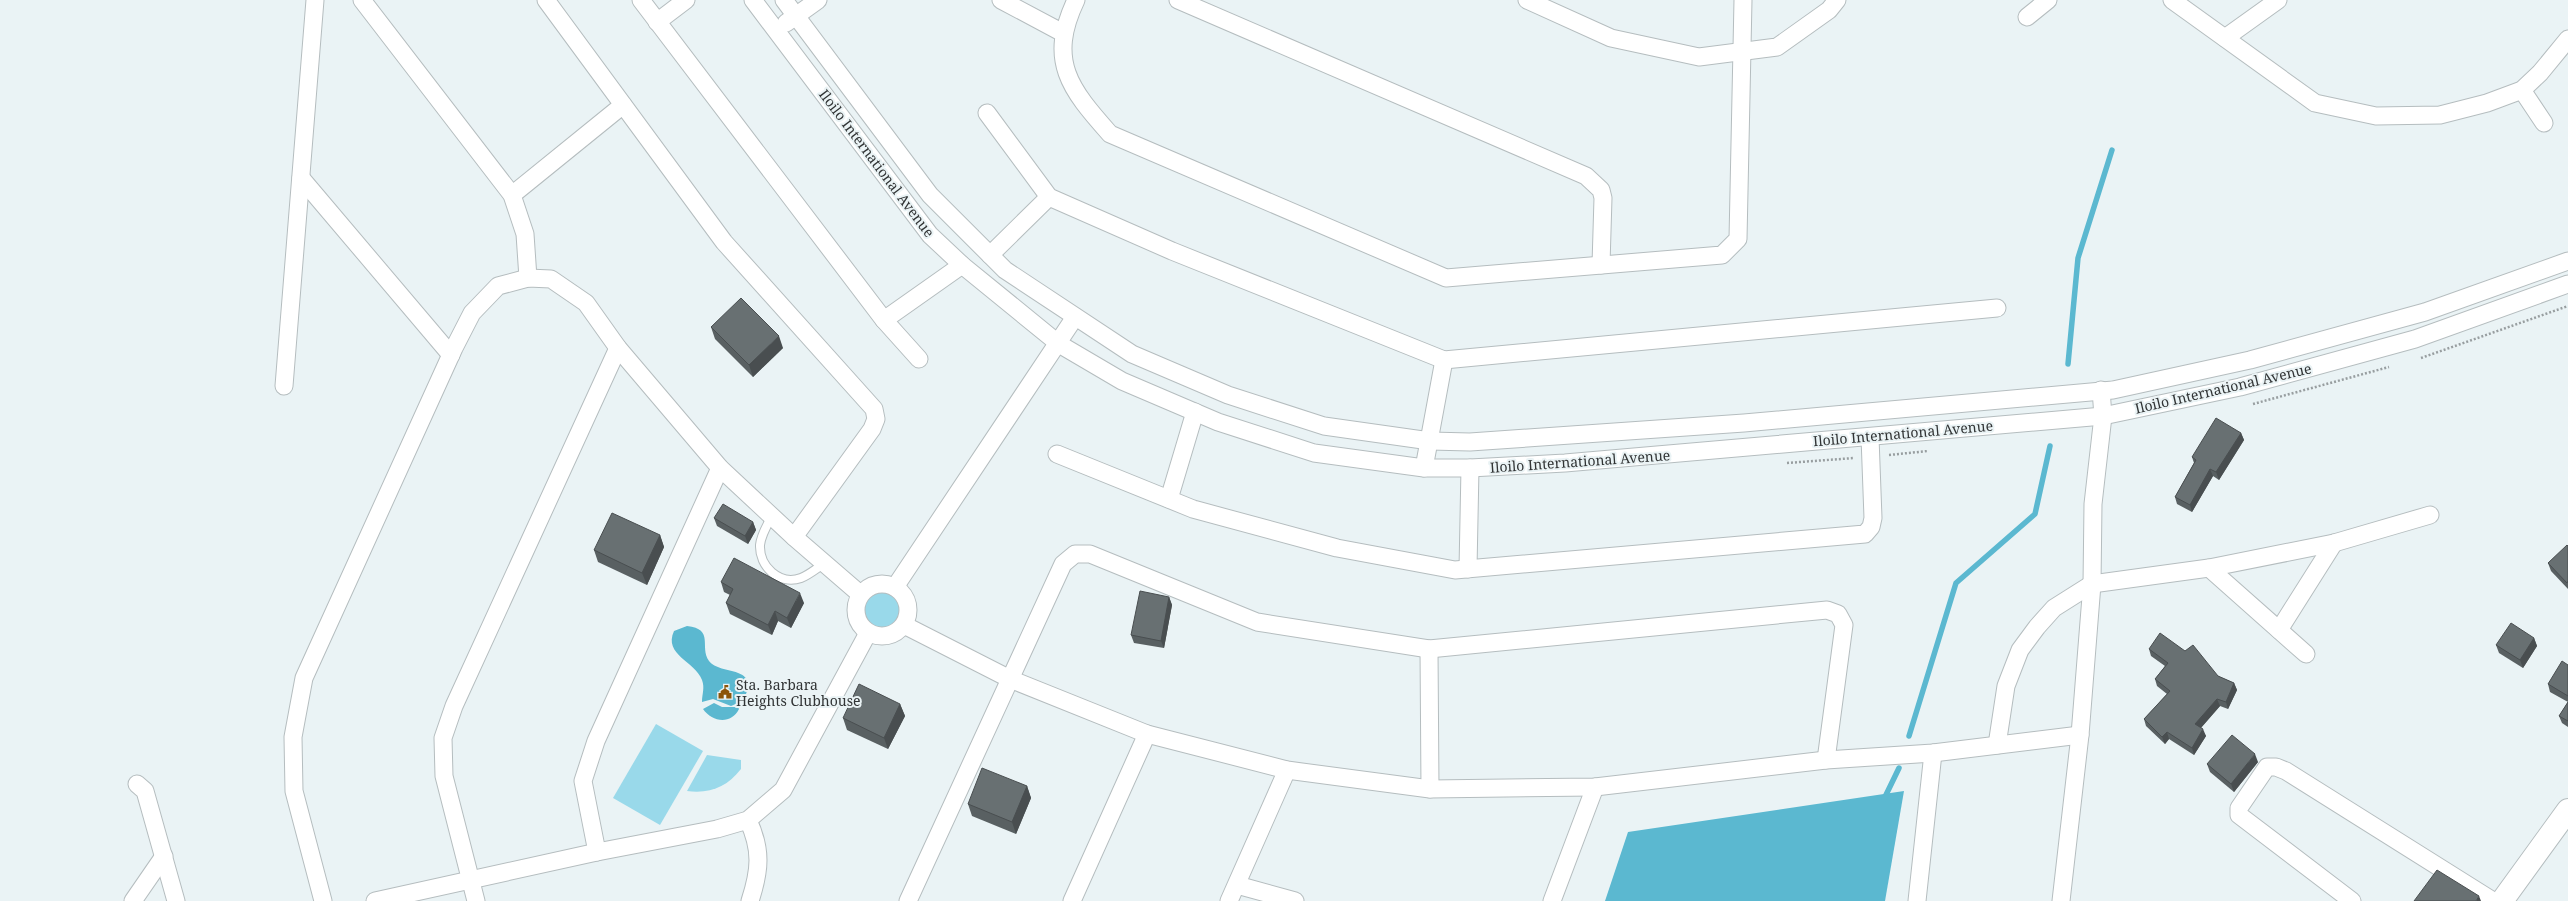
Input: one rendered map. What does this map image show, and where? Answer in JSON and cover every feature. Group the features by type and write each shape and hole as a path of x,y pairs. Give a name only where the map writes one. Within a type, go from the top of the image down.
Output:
{"main road":[{"path":"2502,901 2568,810"}],"street":[{"path":"284,386 315,0"},
{"path":"362,0 512,195 525,234 528,278"},
{"path":"546,0 724,242 874,410 876,419 872,429 794,538"},
{"path":"640,0 884,320 919,359"},
{"path":"657,22 686,0"},
{"name":"Iloilo International Avenue","path":"753,0 930,235 962,265 1059,344 1122,380 1194,412 1218,422 1314,452 1424,468 1470,468 1581,462 2103,416 2240,387 2415,339 2568,284"},
{"name":"Iloilo International Avenue","path":"784,0 930,195 1005,270 1132,354 1228,395 1324,426 1430,441 1470,442 1576,436 2102,390 2250,360 2425,312 2568,261"},
{"path":"777,30 818,0"},
{"path":"1001,0 1063,33"},
{"path":"1076,0 1063,33 1064,69 1079,99 1110,134 1446,278 1722,255 1738,239 1743,0"},
{"path":"1178,0 1586,176 1600,190 1603,198 1602,265"},
{"path":"1527,0 1611,38 1699,57 1742,53 1777,47 1829,10 1837,0"},
{"path":"2027,17 2048,0"},
{"path":"2172,0 2315,103 2376,116 2440,115 2487,103 2522,90 2540,73 2568,39"},
{"path":"2224,38 2278,0"},
{"path":"2522,90 2544,122"},
{"path":"512,195 622,105"},
{"path":"987,113 1049,196 1172,251 1444,360 1997,308"},
{"path":"301,178 451,355"},
{"path":"990,255 1049,196"},
{"path":"884,320 962,265"},
{"path":"323,901 310,858 294,791 293,737 304,678 451,355 472,313 498,286 528,278 551,278 586,303 618,348 720,468 794,538 860,594"},
{"path":"895,587 1059,344 1075,317"},
{"path":"476,901 444,776 443,738 458,699 618,348"},
{"path":"1424,468 1444,360"},
{"path":"2062,901 2080,735 2092,584 2093,504 2103,416 2102,390"},
{"path":"1169,499 1194,412"},
{"path":"1057,454 1193,509 1337,548 1455,570 1865,534 1870,527 1873,518 1870,437"},
{"path":"597,852 583,781 596,741 720,468"},
{"path":"1468,569 1470,468"},
{"path":"1997,745 2006,686 2020,650 2037,627 2054,608 2092,584 2209,568 2334,543 2430,515"},
{"path":"2278,630 2334,543"},
{"path":"908,901 1063,564 1075,554 1090,554 1257,622 1429,649 1827,610 1838,614 1844,625 1826,760"},
{"path":"2209,568 2306,654"},
{"path":"883,584 895,587 905,597 909,611 904,625 894,634 881,637 868,633 858,622 855,607 860,594 870,586 883,584"},
{"path":"904,625 1010,679 1147,734 1287,770 1430,789 1595,787 1826,760 1933,753 2080,735"},
{"path":"375,901 597,852 717,829 748,820 783,790 868,633"},
{"path":"1429,649 1430,789"},
{"path":"1072,901 1147,734"},
{"path":"1917,901 1933,753"},
{"path":"2352,901 2239,815 2239,808 2267,767 2276,767 2286,771 2493,901"},
{"path":"1229,901 1287,770"},
{"path":"137,784 145,791 176,901"},
{"path":"1552,901 1595,787"},
{"path":"748,820 755,835 759,868 750,901"},
{"path":"133,901 164,856"},
{"path":"1236,885 1295,901"}],"lane":[{"path":"772,516 765,528 760,544 762,561 769,570 780,578 800,578 825,563"}],"path":[{"path":"2419,358 2568,306"},
{"path":"2247,405 2396,364"},
{"path":"1784,464 1934,450"}],"shaded area":[{"path":"882,592 892,595 897,600 900,610 897,620 892,625 882,628 872,625 867,620 864,610 867,600 872,595"},
{"path":"687,626 696,628 704,635 706,656 714,666 738,673 744,676 748,681 748,689 743,701 731,706 713,699 702,702 702,680 698,673 676,652 673,646 672,639 674,631"},
{"path":"714,703 722,707 738,707 739,709 731,718 721,720 716,719 711,717 703,709"},
{"path":"656,724 703,751 660,825 613,798"},
{"path":"707,755 741,760 741,769 724,785 717,788 695,792 687,791"},
{"path":"1904,791 1885,901 1605,901 1628,832"}],"building":[{"path":"741,298 779,336 749,365 711,327"},
{"path":"2216,418 2241,433 2216,472 2210,469 2190,505 2175,497 2196,460 2192,457"},
{"path":"723,504 753,522 745,536 714,518"},
{"path":"612,513 660,535 642,573 594,550"},
{"path":"2567,545 2568,581 2567,583 2548,563"},
{"path":"734,558 800,593 787,618 775,611 768,625 726,603 733,589 721,582"},
{"path":"1140,591 1169,597 1161,641 1131,635"},
{"path":"2511,623 2534,638 2520,660 2496,645"},
{"path":"2160,633 2185,651 2193,645 2218,676 2234,683 2226,702 2217,699 2195,724 2203,729 2192,748 2167,732 2162,737 2144,719 2170,691 2155,679 2168,663 2149,649"},
{"path":"2562,661 2568,665 2568,696 2548,684"},
{"path":"859,684 900,704 884,738 843,718"},
{"path":"2568,702 2568,721 2559,716"},
{"path":"2232,735 2255,754 2231,784 2207,764"},
{"path":"982,768 1027,786 1012,822 968,804"},
{"path":"2437,870 2479,896 2476,901 2414,901"}],"waterway":[{"path":"2068,364 2078,258 2112,150"},
{"path":"1909,736 1956,583 2035,514 2050,446"},
{"path":"1884,799 1899,768"}],"place":[{"name":"Sta. Barbara Heights Clubhouse","path":"725,692"}]}
